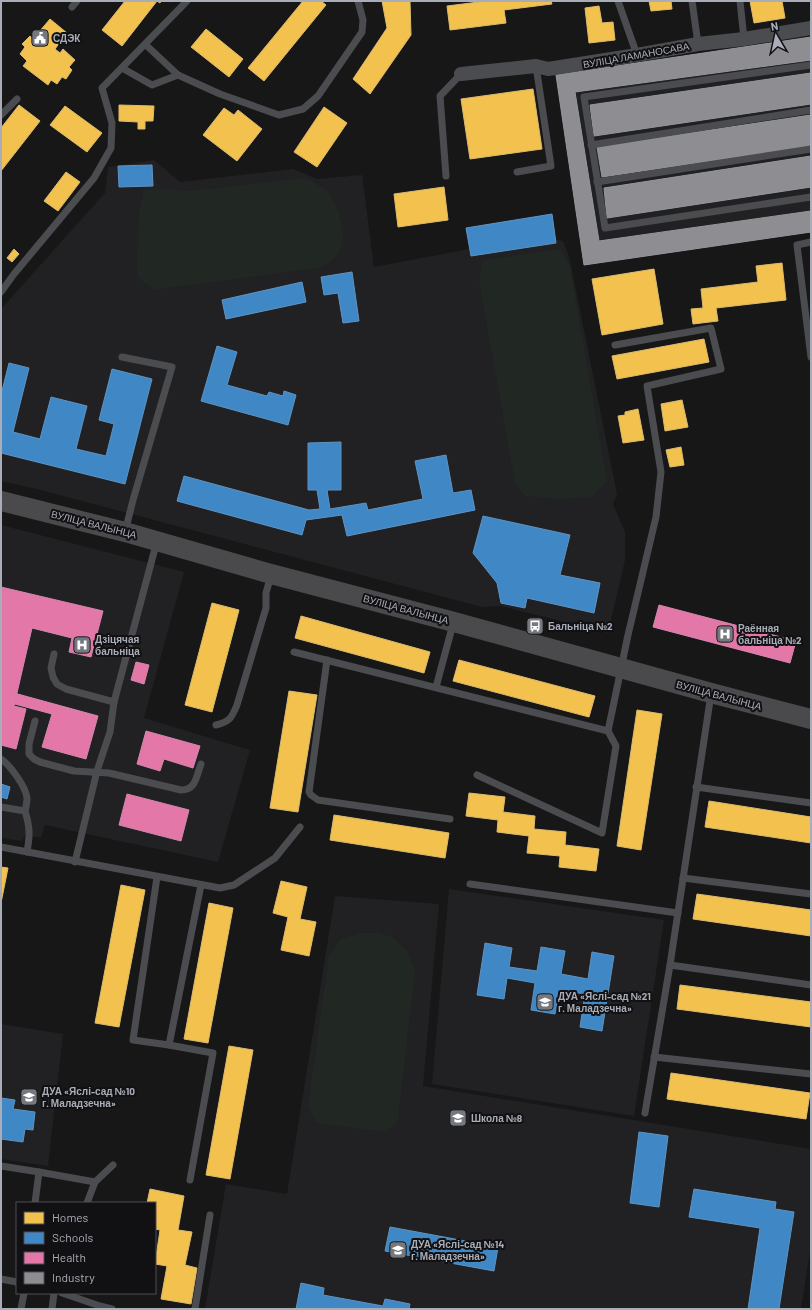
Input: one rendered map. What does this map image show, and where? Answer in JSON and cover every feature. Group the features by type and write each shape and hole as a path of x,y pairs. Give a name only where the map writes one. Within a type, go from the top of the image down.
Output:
{"street":[{"name":"ВУЛІЦА ЛАМАНОСАВА","path":"461,74 536,66 548,69 698,44 744,39 811,28"},
{"name":"ВУЛІЦА ВАЛЫНЦА","path":"1,501 125,532 271,574 811,719"}],"lane":[{"path":"1,292 14,274 94,178 111,148 112,123 102,88 187,1"},
{"path":"146,44 178,75 220,94 279,115 303,109 318,96 362,32 362,20 358,1"},
{"path":"618,1 637,55"},
{"path":"692,1 698,44"},
{"path":"740,1 744,39"},
{"path":"811,65 584,97 605,228 811,197"},
{"path":"517,172 551,166 536,66"},
{"path":"122,68 152,85 178,75"},
{"path":"446,176 440,96 461,74"},
{"path":"1,115 17,99"},
{"path":"591,145 811,110"},
{"path":"597,182 811,149"},
{"path":"811,242 797,245 811,357"},
{"path":"477,775 602,833 616,746 608,731 656,517 661,472 647,386 721,369 711,328 616,344"},
{"path":"122,357 172,367 125,532"},
{"path":"75,862 97,771 110,732 114,702 157,541"},
{"path":"216,725 225,723 232,716 237,705 266,608 266,593 271,574"},
{"path":"436,687 454,622"},
{"path":"294,652 608,731"},
{"path":"54,654 51,668 53,677 57,684 66,689 114,702"},
{"path":"327,660 309,792 311,795 318,800 450,819"},
{"path":"645,1113 670,965 711,693"},
{"path":"35,721 29,744 29,754 40,762 74,771 97,771 167,788 188,790 192,788 201,764"},
{"path":"1,759 9,766 25,791 27,799 25,811 29,823 30,836 27,852"},
{"path":"696,787 811,803"},
{"path":"1,807 25,811"},
{"path":"1,847 220,888 234,885 275,858 300,827"},
{"path":"157,877 132,1040 213,1053 190,1180"},
{"path":"683,878 811,894"},
{"path":"470,884 678,913"},
{"path":"169,1045 201,885"},
{"path":"670,965 811,984"},
{"path":"654,1058 811,1074"},
{"path":"87,1202 95,1182 113,1165"},
{"path":"1,1166 95,1182"},
{"path":"35,1202 39,1172"},
{"path":"195,1309 210,1215"},
{"path":"1,1279 16,1282"},
{"path":"21,1309 24,1294"},
{"path":"52,1309 54,1294"},
{"path":"65,1294 112,1309"}],"shaded area":[{"path":"811,37 811,232 584,265 556,75"},
{"path":"154,160 180,182 293,169 317,179 362,175 374,267 469,249 471,256 556,243 555,239 563,241 569,256 617,494 613,504 625,532 625,560 608,633 501,606 482,607 37,489 1,481 1,309 105,193 108,167"},
{"path":"305,178 326,190 334,201 340,218 343,242 337,255 326,265 319,268 153,290 137,276 139,212 144,190 168,189 187,191"},
{"path":"561,249 570,267 607,481 592,497 559,499 525,496 515,483 479,281 483,260"},
{"name":"Дзіцячая бальніца","path":"1,525 184,572 144,718 250,750 218,862 45,825 41,838 25,835 22,841 1,838"},
{"name":"ДУА «Яслі-сад №21 г. Маладзечна»","path":"449,889 664,920 634,1116 432,1084"},
{"name":"Школа №8","path":"335,896 439,904 423,1086 811,1149 811,1245 801,1309 205,1309 226,1184 287,1194"},
{"path":"359,933 378,933 392,937 407,951 415,969 398,1120 386,1132 316,1123 308,1106 329,955 341,939"},
{"name":"ДУА «Яслі-сад №10 г. Маладзечна»","path":"1,1024 63,1034 48,1166 1,1159"}],"building: Homes":[{"path":"125,1 157,1 122,46 102,30"},
{"path":"303,1 321,1 326,5 264,81 248,68"},
{"path":"382,1 410,1 411,35 370,94 353,79 387,28"},
{"path":"487,1 551,1 552,4 504,10 506,23 450,30 447,6"},
{"path":"649,1 671,1 672,9 651,11"},
{"path":"750,1 782,1 785,18 754,23"},
{"path":"599,6 602,23 613,22 615,40 589,43 585,8"},
{"path":"50,19 67,33 55,49 60,53 63,49 75,60 69,67 72,70 66,79 62,77 57,84 51,80 48,85 23,66 27,61 20,54 25,47 22,44 30,36 33,39"},
{"path":"206,29 243,59 229,77 191,47"},
{"path":"533,89 542,149 470,159 461,99"},
{"path":"19,105 40,121 1,171 1,128"},
{"path":"119,105 154,106 153,121 145,121 145,129 138,129 138,122 119,121"},
{"path":"65,106 102,133 87,152 50,125"},
{"path":"324,107 347,123 317,167 294,152"},
{"path":"224,108 234,115 238,110 262,129 237,161 203,135"},
{"path":"66,172 80,182 58,211 44,201"},
{"path":"444,187 448,220 398,227 394,194"},
{"path":"14,249 19,254 12,262 7,258"},
{"path":"782,263 786,300 716,308 718,321 693,324 691,309 703,308 701,289 758,282 756,266"},
{"path":"654,269 663,324 602,335 592,279"},
{"path":"704,339 709,362 617,379 612,356"},
{"path":"682,400 688,427 665,431 661,404"},
{"path":"638,409 644,440 623,443 618,416 625,415 625,412"},
{"path":"681,447 684,465 670,467 666,450"},
{"path":"212,603 239,610 212,712 185,705"},
{"path":"301,616 430,652 424,673 295,638"},
{"path":"459,660 595,696 589,717 453,681"},
{"path":"289,691 317,695 298,812 270,808"},
{"path":"637,710 662,714 641,850 617,846"},
{"path":"469,793 505,797 503,812 535,816 534,829 566,832 565,845 599,849 596,871 559,867 560,856 527,853 529,836 497,832 498,820 466,816"},
{"path":"709,801 811,817 811,843 705,827"},
{"path":"334,815 449,833 445,858 330,840"},
{"path":"1,867 8,868 1,903"},
{"path":"281,881 307,887 300,919 316,922 309,956 281,950 288,917 273,913"},
{"path":"121,885 145,890 119,1027 95,1023"},
{"path":"697,894 811,910 811,936 693,919"},
{"path":"209,903 233,908 208,1043 184,1039"},
{"path":"680,985 811,1002 811,1027 677,1009"},
{"path":"229,1046 253,1050 230,1179 206,1175"},
{"path":"671,1073 810,1093 806,1119 667,1099"},
{"path":"150,1189 184,1196 178,1230 192,1232 185,1265 197,1268 191,1304 161,1299 167,1266 156,1264 160,1230 156,1229 156,1202 147,1202"}],"building: Schools":[{"path":"152,165 153,186 119,187 118,166"},
{"path":"552,214 556,243 471,256 466,228"},
{"path":"352,272 359,321 343,323 338,293 324,295 321,277"},
{"path":"302,282 306,302 226,319 222,300"},
{"path":"217,346 237,352 227,385 267,396 269,392 283,396 284,391 296,395 288,425 201,401"},
{"path":"9,363 29,368 13,432 40,439 51,397 87,406 76,449 106,456 114,424 99,420 112,369 152,379 125,484 1,453 1,395"},
{"path":"341,442 341,490 327,490 330,509 366,503 368,510 423,499 415,461 446,455 453,493 471,490 475,510 347,536 342,515 306,520 302,535 177,501 184,476 309,510 320,509 317,490 308,490 308,443"},
{"path":"483,516 570,535 560,575 600,583 594,613 527,598 525,608 501,603 497,583 473,553"},
{"path":"1,784 10,787 7,799 1,797"},
{"path":"485,943 512,948 509,967 537,971 541,947 565,951 561,974 588,979 592,952 614,956 602,1031 580,1027 585,994 559,990 555,1014 531,1010 535,983 507,978 504,999 477,995"},
{"path":"1,1098 15,1100 13,1109 35,1112 33,1130 25,1129 23,1142 1,1139"},
{"path":"639,1132 668,1136 659,1207 630,1203"},
{"path":"694,1189 776,1202 775,1209 794,1212 779,1309 748,1309 760,1228 689,1217"},
{"path":"390,1227 498,1247 494,1271 385,1251"},
{"path":"301,1283 324,1288 323,1295 383,1306 385,1299 410,1304 409,1309 296,1309"}],"building: Health":[{"name":"Дзіцячая бальніца","path":"1,587 103,611 91,657 69,652 72,638 32,628 14,706 26,709 16,749 1,745"},
{"name":"Раённая бальніца №2","path":"659,605 796,641 790,663 653,627"},
{"path":"136,662 149,665 144,684 131,680"},
{"path":"14,693 98,716 86,759 42,747 52,714 11,703"},
{"path":"146,731 200,746 193,768 164,759 160,771 137,764"},
{"path":"127,794 189,810 181,841 119,825"}],"building: Industry":[{"path":"811,37 811,60 575,92 599,241 811,211 811,232 584,265 556,75"},
{"path":"811,73 811,104 594,136 590,105"},
{"path":"811,115 811,146 602,177 597,147"},
{"path":"811,156 811,187 607,218 604,188"}],"place":[{"name":"СДЭК","path":"40,38"},
{"name":"Бальніца №2","path":"535,626"},
{"name":"Раённая бальніца №2","path":"725,634"},
{"name":"Дзіцячая бальніца","path":"82,645"},
{"name":"ДУА «Яслі-сад №21 г. Маладзечна»","path":"545,1002"},
{"name":"ДУА «Яслі-сад №10 г. Маладзечна»","path":"29,1097"},
{"name":"Школа №8","path":"458,1118"},
{"name":"ДУА «Яслі-сад №14 г. Маладзечна»","path":"398,1250"}]}
